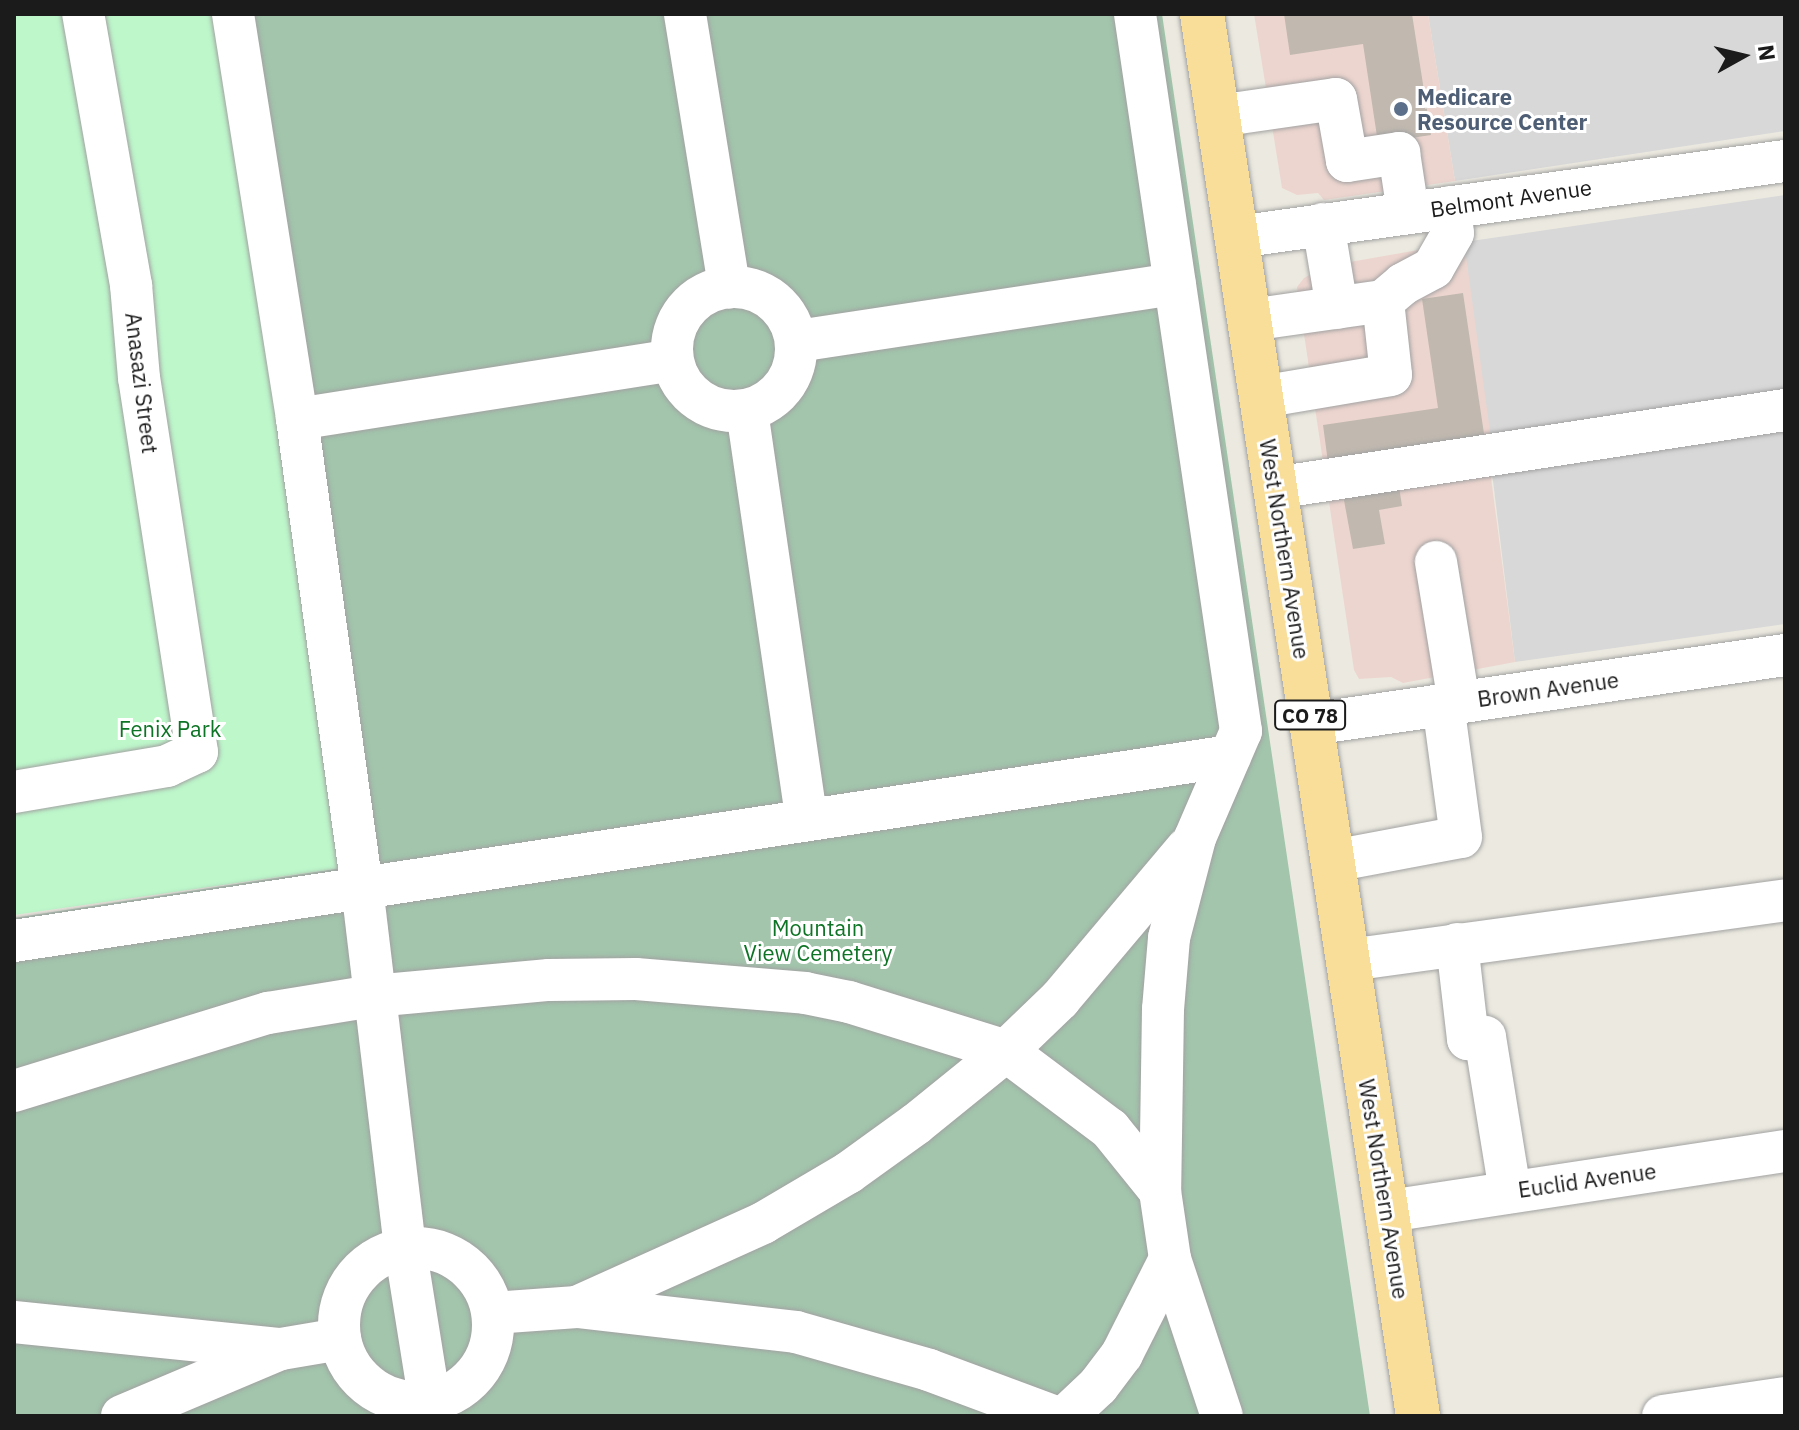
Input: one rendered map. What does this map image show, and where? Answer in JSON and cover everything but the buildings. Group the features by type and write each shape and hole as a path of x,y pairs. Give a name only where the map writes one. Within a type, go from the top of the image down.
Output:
{"main road":[{"name":"West Northern Avenue","path":"1202,14 1418,1416"}],"street":[{"name":"Anasazi Street","path":"14,792 167,766 197,752 139,378 131,285 83,14"},
{"path":"233,14 297,419 362,887 405,1247 430,1408"},
{"path":"685,14 729,287"},
{"path":"1135,14 1241,731 1195,838 1169,938 1163,1009 1160,1191 1170,1259 1222,1416"},
{"path":"1218,116 1336,99 1347,161 1399,153 1408,212"},
{"name":"Belmont Avenue","path":"1237,237 1785,161"},
{"path":"1250,320 1383,301 1403,284 1433,268 1453,233 1450,207"},
{"path":"1323,224 1337,308"},
{"path":"797,341 1175,284"},
{"path":"729,287 759,292 775,302 791,323 797,341 796,362 786,384 771,401 747,411 722,411 702,403 684,386 672,360 677,325 690,306 708,292 729,287"},
{"path":"1261,397 1391,375 1383,301"},
{"path":"297,419 672,360"},
{"path":"1275,488 1785,410"},
{"path":"747,411 807,820"},
{"path":"1333,861 1461,837 1436,562"},
{"name":"Brown Avenue","path":"1312,724 1785,655"},
{"path":"14,941 1230,756"},
{"path":"577,1307 750,1230 811,1195 916,1124 1006,1051 1060,999 1195,838"},
{"path":"1349,960 1785,900"},
{"path":"1457,944 1468,1039 1485,1037 1510,1192"},
{"path":"14,1091 268,1013 373,996 549,980 636,979 805,993 849,1002 1006,1051 1110,1129 1160,1191"},
{"name":"Euclid Avenue","path":"1388,1211 1785,1151"},
{"path":"405,1247 428,1248 457,1259 477,1277 493,1313 491,1345 479,1371 430,1408 378,1392 358,1376 340,1339 339,1316 347,1291 360,1271 378,1257 405,1247"},
{"path":"1066,1416 1098,1386 1122,1354 1170,1259"},
{"path":"493,1313 577,1307 796,1332 929,1370 1053,1416"},
{"path":"14,1322 281,1349"},
{"path":"122,1416 281,1349 340,1339"},
{"path":"1663,1416 1785,1398"}],"shaded area":[{"path":"1254,14 1428,14 1455,181 1324,200 1318,193 1297,195 1282,188"},
{"path":"1428,14 1785,14 1785,131 1455,181"},
{"path":"1785,195 1785,624 1515,662 1464,242"},
{"path":"1464,242 1494,461 1489,462 1515,662 1403,683 1391,677 1359,679 1354,670 1297,287 1304,278 1327,266"}],"green space":[{"name":"Fenix Park","path":"14,14 219,14 349,867 14,915"},
{"name":"Mountain View Cemetery","path":"219,14 1162,14 1370,1416 14,1416 14,918 348,867"}],"place":[{"name":"Medicare Resource Center","path":"1401,109"}]}
